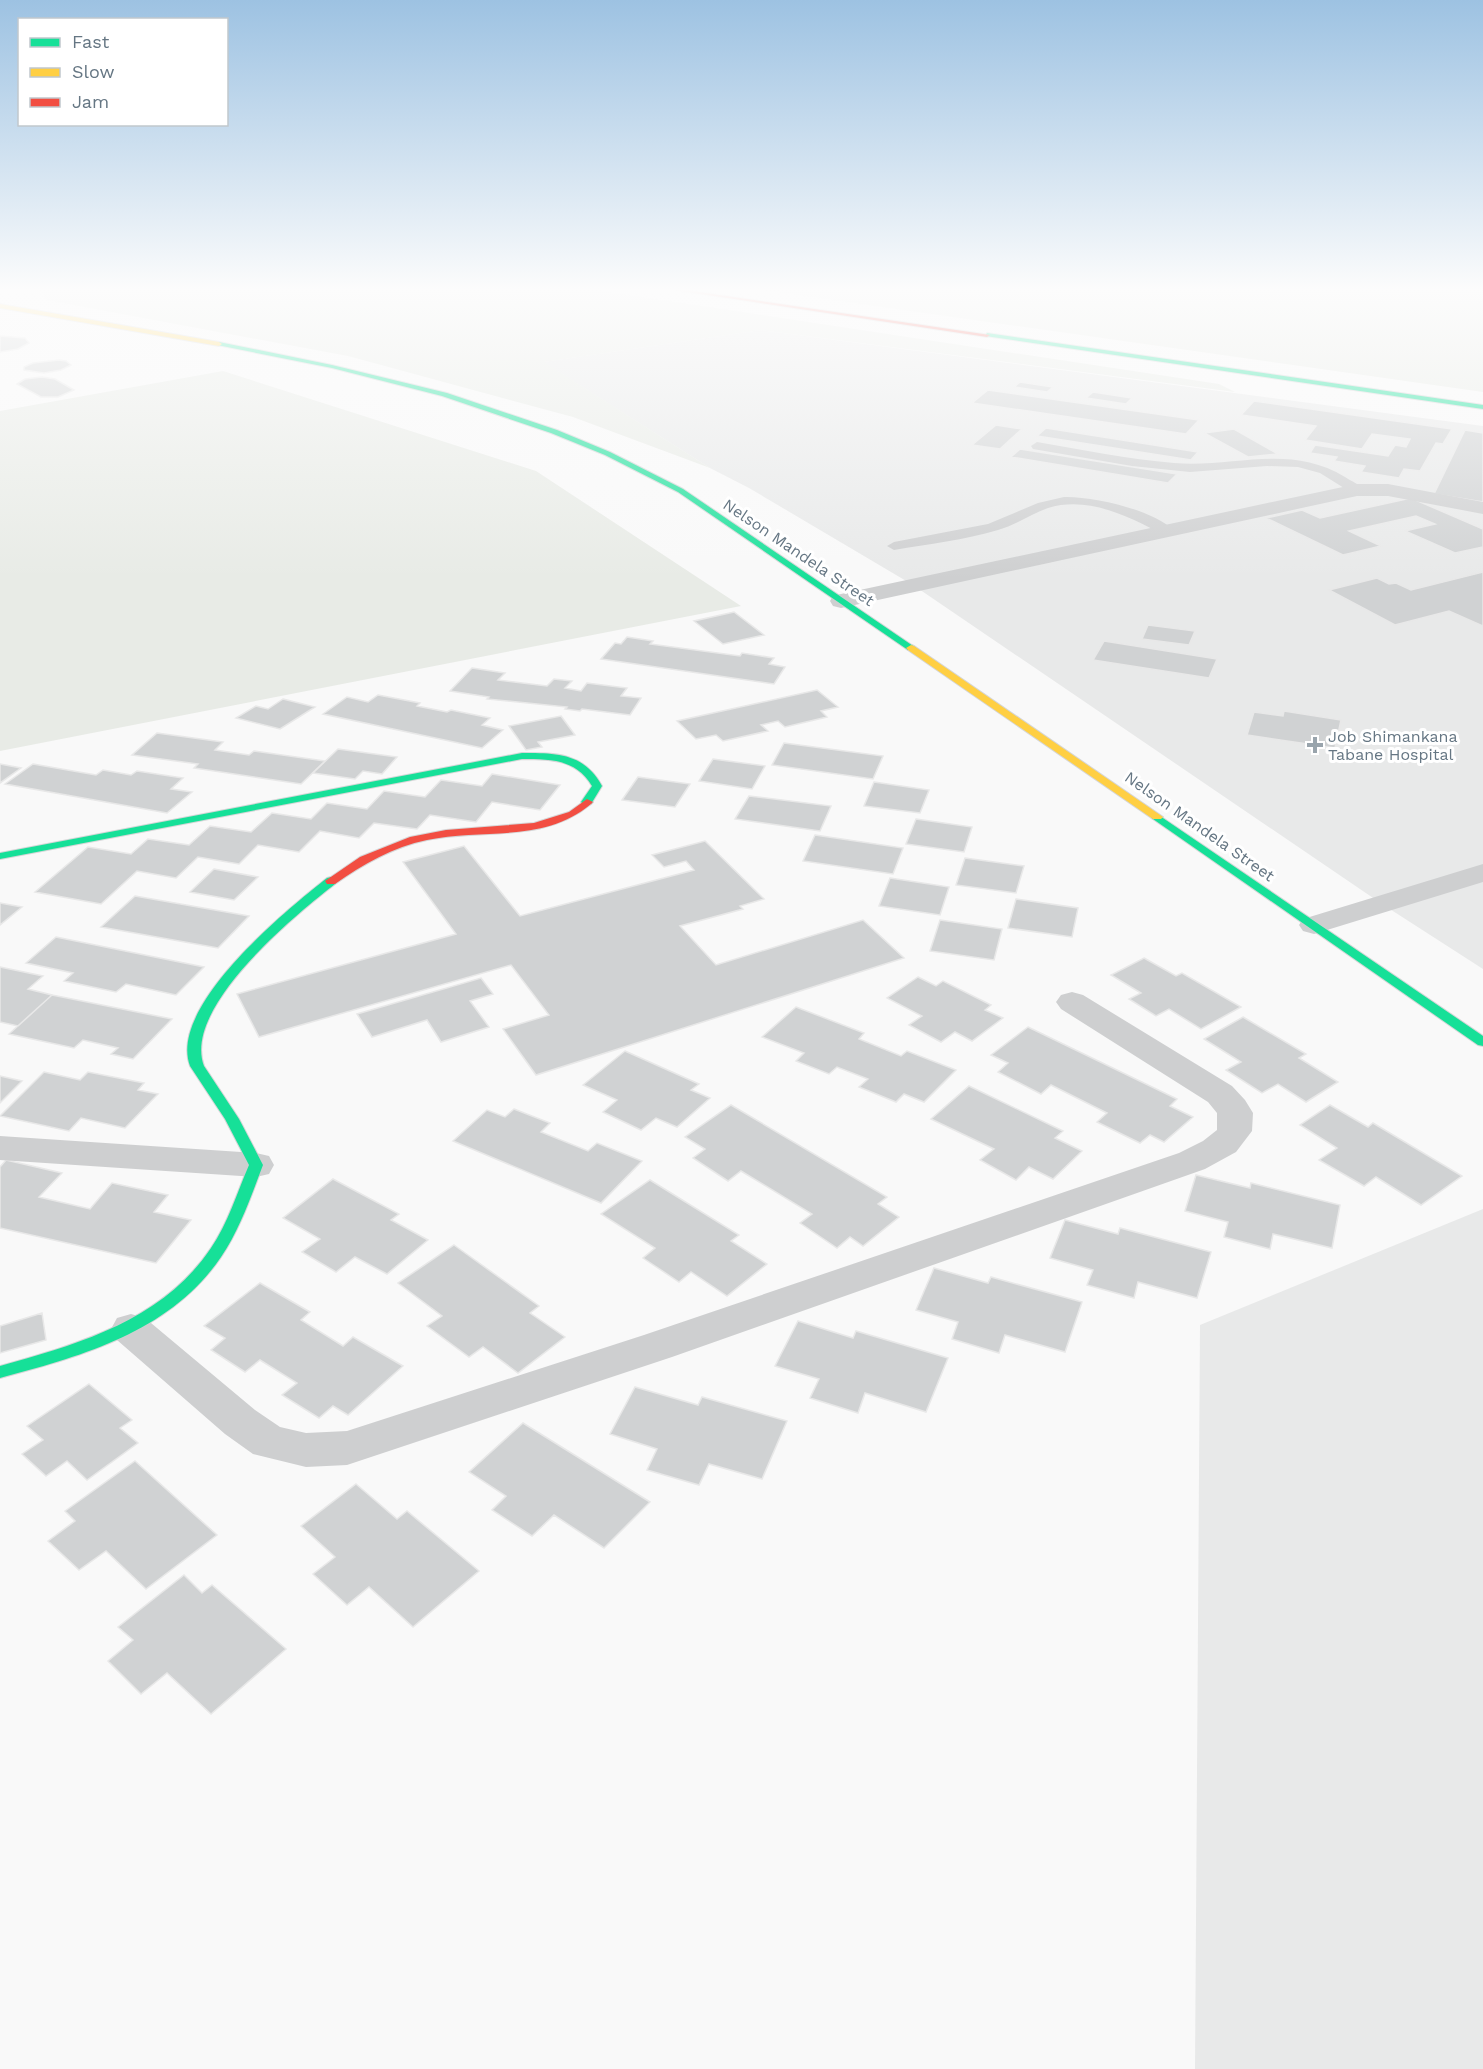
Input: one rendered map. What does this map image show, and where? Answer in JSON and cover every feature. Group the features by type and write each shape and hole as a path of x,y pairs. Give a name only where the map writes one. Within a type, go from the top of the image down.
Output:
{"main road":[{"name":"Nelson Mandela Street","path":"412,387 546,428 610,453 661,479 1483,1042"},
{"path":"1342,387 1483,407"},
{"path":"0,856 522,756 558,757 584,766 595,775 597,786 589,799 574,813 543,823 510,829 426,836 368,859 312,895 232,973 212,997 196,1026 192,1049 202,1075 232,1119 255,1164 238,1209 209,1263 177,1300 131,1329 78,1351 0,1372"}],"street":[{"path":"841,601 1357,490 1388,490 1483,508"},
{"path":"1314,925 1483,873"},
{"path":"131,1329 240,1422 268,1442 306,1450 347,1448 691,1335 1192,1161 1224,1145 1235,1129 1235,1112 1220,1094 1072,1002"},
{"path":"0,1148 255,1164"}],"lane":[{"path":"1037,446 1190,468 1224,468 1274,462 1303,463 1316,467 1357,490"},
{"path":"894,546 1006,523 1050,503 1071,501 1091,502 1125,509 1167,531"}],"shaded area":[{"path":"136,387 272,387 536,471 741,606 0,751 0,411"},
{"path":"461,387 582,387 710,468 573,417"},
{"name":"Job Shimankana Tabane Hospital","path":"582,387 1186,387 1483,426 1483,969 1382,904 913,585 749,488 710,468"},
{"path":"1193,387 1224,387 1235,392"},
{"path":"1445,387 1483,387 1483,392"},
{"path":"1483,1209 1483,2069 1195,2069 1200,1325"}],"building":[{"path":"22,387 68,387 74,390 58,397 41,397"},
{"path":"1014,387 1050,387 1053,387 1047,392"},
{"path":"988,390 1199,420 1186,434 972,403"},
{"path":"1093,392 1132,398 1126,404 1086,398"},
{"path":"1254,401 1452,429 1443,444 1436,443 1420,471 1404,469 1399,478 1361,472 1365,466 1334,461 1337,457 1310,453 1315,445 1388,456 1395,445 1406,447 1410,439 1372,434 1362,449 1305,440 1316,426 1241,415"},
{"path":"996,425 1022,429 1000,449 972,445"},
{"path":"1046,428 1198,452 1191,460 1037,436"},
{"path":"1234,429 1278,454 1248,457 1204,433"},
{"path":"1465,430 1483,433 1483,502 1434,494"},
{"path":"1020,449 1177,474 1168,483 1011,457"},
{"path":"1411,498 1483,529 1483,547 1455,553 1405,531 1435,524 1416,516 1349,531 1381,546 1343,555 1266,518 1302,510 1320,518"},
{"path":"1483,572 1483,626 1449,611 1395,625 1329,590 1377,578 1411,590"},
{"path":"734,612 764,635 723,644 694,621"},
{"path":"1148,625 1195,631 1189,645 1142,639"},
{"path":"627,637 653,641 650,644 740,656 742,653 774,658 769,664 785,667 774,684 601,659 615,643 621,644"},
{"path":"1104,641 1217,659 1209,678 1093,660"},
{"path":"472,668 505,673 498,680 547,686 554,679 572,681 565,688 581,691 587,683 627,688 621,696 641,698 630,715 487,699 489,697 450,691"},
{"path":"817,690 838,707 821,711 827,717 785,727 778,721 761,725 768,731 723,741 716,735 696,739 677,721"},
{"path":"378,695 420,703 417,706 490,718 482,725 503,730 482,748 323,714 347,697 368,702"},
{"path":"283,699 315,707 280,729 236,718 256,706 268,709"},
{"path":"1284,711 1341,720 1335,748 1247,735 1254,712 1283,716"},
{"path":"561,716 575,735 538,742 542,747 526,750 509,726"},
{"path":"157,733 223,742 215,750 249,755 254,751 325,761 301,784 194,768 198,764 132,755"},
{"path":"784,743 883,756 873,779 772,765"},
{"path":"338,749 397,757 382,774 363,771 355,779 313,773"},
{"path":"713,759 765,766 752,789 699,781"},
{"path":"0,764 21,768 0,783"},
{"path":"33,764 96,775 103,770 131,775 137,771 183,778 171,789 192,792 167,813 5,784"},
{"path":"492,774 560,785 540,810 492,802 476,822 430,815 417,829 374,823 359,838 320,831 299,852 258,845 239,864 198,857 176,878 137,871 101,904 35,892 88,847 131,854 148,839 189,845 210,826 251,832 272,813 311,819 327,803 367,809 384,791 425,797 441,780 482,786"},
{"path":"638,777 690,784 675,807 622,800"},
{"path":"874,782 929,790 920,813 864,806"},
{"path":"749,796 831,806 820,831 735,819"},
{"path":"916,819 972,827 964,852 906,844"},
{"path":"815,835 903,848 893,874 803,861"},
{"path":"705,841 764,899 740,906 743,909 680,926 716,965 863,920 904,958 536,1075 503,1029 549,1015 511,965 259,1037 237,994 456,934 403,862 464,846 520,916 694,870 686,861 664,867 652,855"},
{"path":"965,858 1024,866 1016,893 956,885"},
{"path":"214,869 258,877 234,900 190,892"},
{"path":"890,878 949,887 940,915 879,906"},
{"path":"135,896 249,916 218,948 101,927"},
{"path":"1016,899 1078,908 1072,937 1008,928"},
{"path":"0,903 22,907 0,925"},
{"path":"940,920 1002,929 994,960 930,951"},
{"path":"56,937 204,967 176,995 126,984 116,992 64,981 73,973 26,963"},
{"path":"1144,958 1176,976 1182,973 1241,1007 1201,1029 1169,1009 1156,1016 1129,999 1141,993 1111,975"},
{"path":"0,967 43,976 28,989 52,995 18,1026 0,1022"},
{"path":"918,977 936,986 943,981 991,1005 985,1010 1003,1018 972,1041 955,1032 941,1042 909,1025 922,1016 887,998"},
{"path":"481,978 493,994 470,1001 489,1027 441,1042 427,1020 372,1037 357,1014"},
{"path":"52,995 172,1019 133,1059 111,1054 118,1048 83,1040 74,1048 9,1034"},
{"path":"796,1007 864,1033 859,1039 901,1056 907,1051 956,1070 924,1102 904,1094 896,1102 859,1087 868,1079 837,1067 829,1074 796,1061 804,1053 762,1037"},
{"path":"1243,1017 1306,1054 1299,1058 1338,1082 1306,1102 1278,1084 1262,1093 1226,1070 1241,1062 1204,1039"},
{"path":"1028,1027 1177,1099 1170,1106 1193,1117 1164,1142 1150,1135 1140,1143 1097,1122 1107,1113 1051,1085 1041,1094 998,1072 1008,1063 991,1055"},
{"path":"625,1051 699,1084 691,1090 710,1098 677,1127 656,1118 641,1130 603,1112 617,1100 583,1085"},
{"path":"44,1072 80,1080 88,1072 144,1083 138,1090 158,1094 125,1128 81,1118 69,1131 0,1116"},
{"path":"0,1076 22,1081 0,1103"},
{"path":"969,1086 1063,1131 1055,1138 1082,1151 1053,1179 1029,1167 1016,1180 980,1160 994,1149 931,1119"},
{"path":"731,1105 887,1197 878,1204 899,1217 863,1246 850,1237 837,1248 800,1223 812,1214 741,1171 728,1181 693,1158 705,1149 685,1137"},
{"path":"1330,1105 1368,1127 1373,1123 1462,1176 1421,1205 1376,1177 1364,1186 1319,1160 1337,1148 1300,1125"},
{"path":"514,1109 550,1123 541,1132 588,1151 597,1143 642,1161 601,1203 453,1141 487,1110 505,1117"},
{"path":"6,1160 62,1173 39,1197 90,1209 112,1183 168,1195 154,1212 191,1220 156,1263 0,1228 0,1167"},
{"path":"1196,1175 1250,1188 1251,1183 1340,1205 1332,1248 1273,1234 1270,1249 1224,1237 1228,1222 1185,1211"},
{"path":"333,1179 399,1214 391,1220 428,1240 387,1274 355,1257 336,1272 302,1252 320,1239 283,1218"},
{"path":"650,1180 739,1235 731,1241 767,1264 727,1296 691,1272 679,1282 643,1258 655,1248 601,1214"},
{"path":"1065,1220 1118,1234 1120,1228 1211,1252 1197,1298 1138,1282 1134,1298 1087,1285 1093,1270 1050,1258"},
{"path":"454,1245 539,1306 530,1313 565,1337 518,1373 483,1347 469,1357 427,1326 442,1316 398,1283"},
{"path":"934,1268 988,1283 991,1277 1082,1302 1065,1352 1005,1335 999,1353 952,1339 958,1322 916,1310"},
{"path":"260,1283 310,1312 301,1320 343,1346 353,1337 403,1366 348,1415 333,1406 319,1418 282,1395 297,1383 260,1360 245,1372 211,1350 225,1338 204,1326"},
{"path":"42,1313 46,1340 0,1353 0,1326"},
{"path":"798,1321 853,1338 856,1331 948,1358 926,1412 865,1393 858,1413 810,1398 819,1379 775,1366"},
{"path":"89,1384 132,1420 120,1428 138,1443 87,1480 67,1461 46,1476 22,1454 43,1440 27,1426"},
{"path":"635,1387 698,1405 702,1397 787,1421 762,1479 709,1464 699,1485 647,1470 657,1449 610,1434"},
{"path":"523,1423 650,1502 604,1548 554,1515 532,1536 492,1510 506,1496 469,1472"},
{"path":"135,1461 217,1535 146,1589 106,1551 79,1570 48,1541 75,1521 65,1511"},
{"path":"356,1484 397,1519 407,1511 479,1571 413,1627 369,1587 347,1605 313,1574 335,1557 301,1526"},
{"path":"184,1575 202,1593 212,1585 286,1649 211,1714 167,1673 141,1694 108,1661 133,1640 118,1627"}],"traffic: fast":[{"path":"412,387 500,412 554,431 659,478 911,648"},
{"path":"1342,387 1483,407"},
{"path":"0,856 522,756 566,759 584,768 597,786 587,802"},
{"path":"1157,817 1483,1042"},
{"path":"0,1372 61,1355 120,1332 173,1300 196,1278 216,1253 233,1221 256,1165 232,1119 204,1080 197,1066 194,1059 194,1038 204,1014 221,988 243,962 291,914 331,881"}],"traffic: slow":[{"path":"911,648 1157,817"}],"traffic: jam":[{"path":"331,881 377,854 402,843 446,833 534,827 555,822 573,814 587,802"}],"place":[{"name":"Job Shimankana Tabane Hospital","path":"1315,745"}]}
